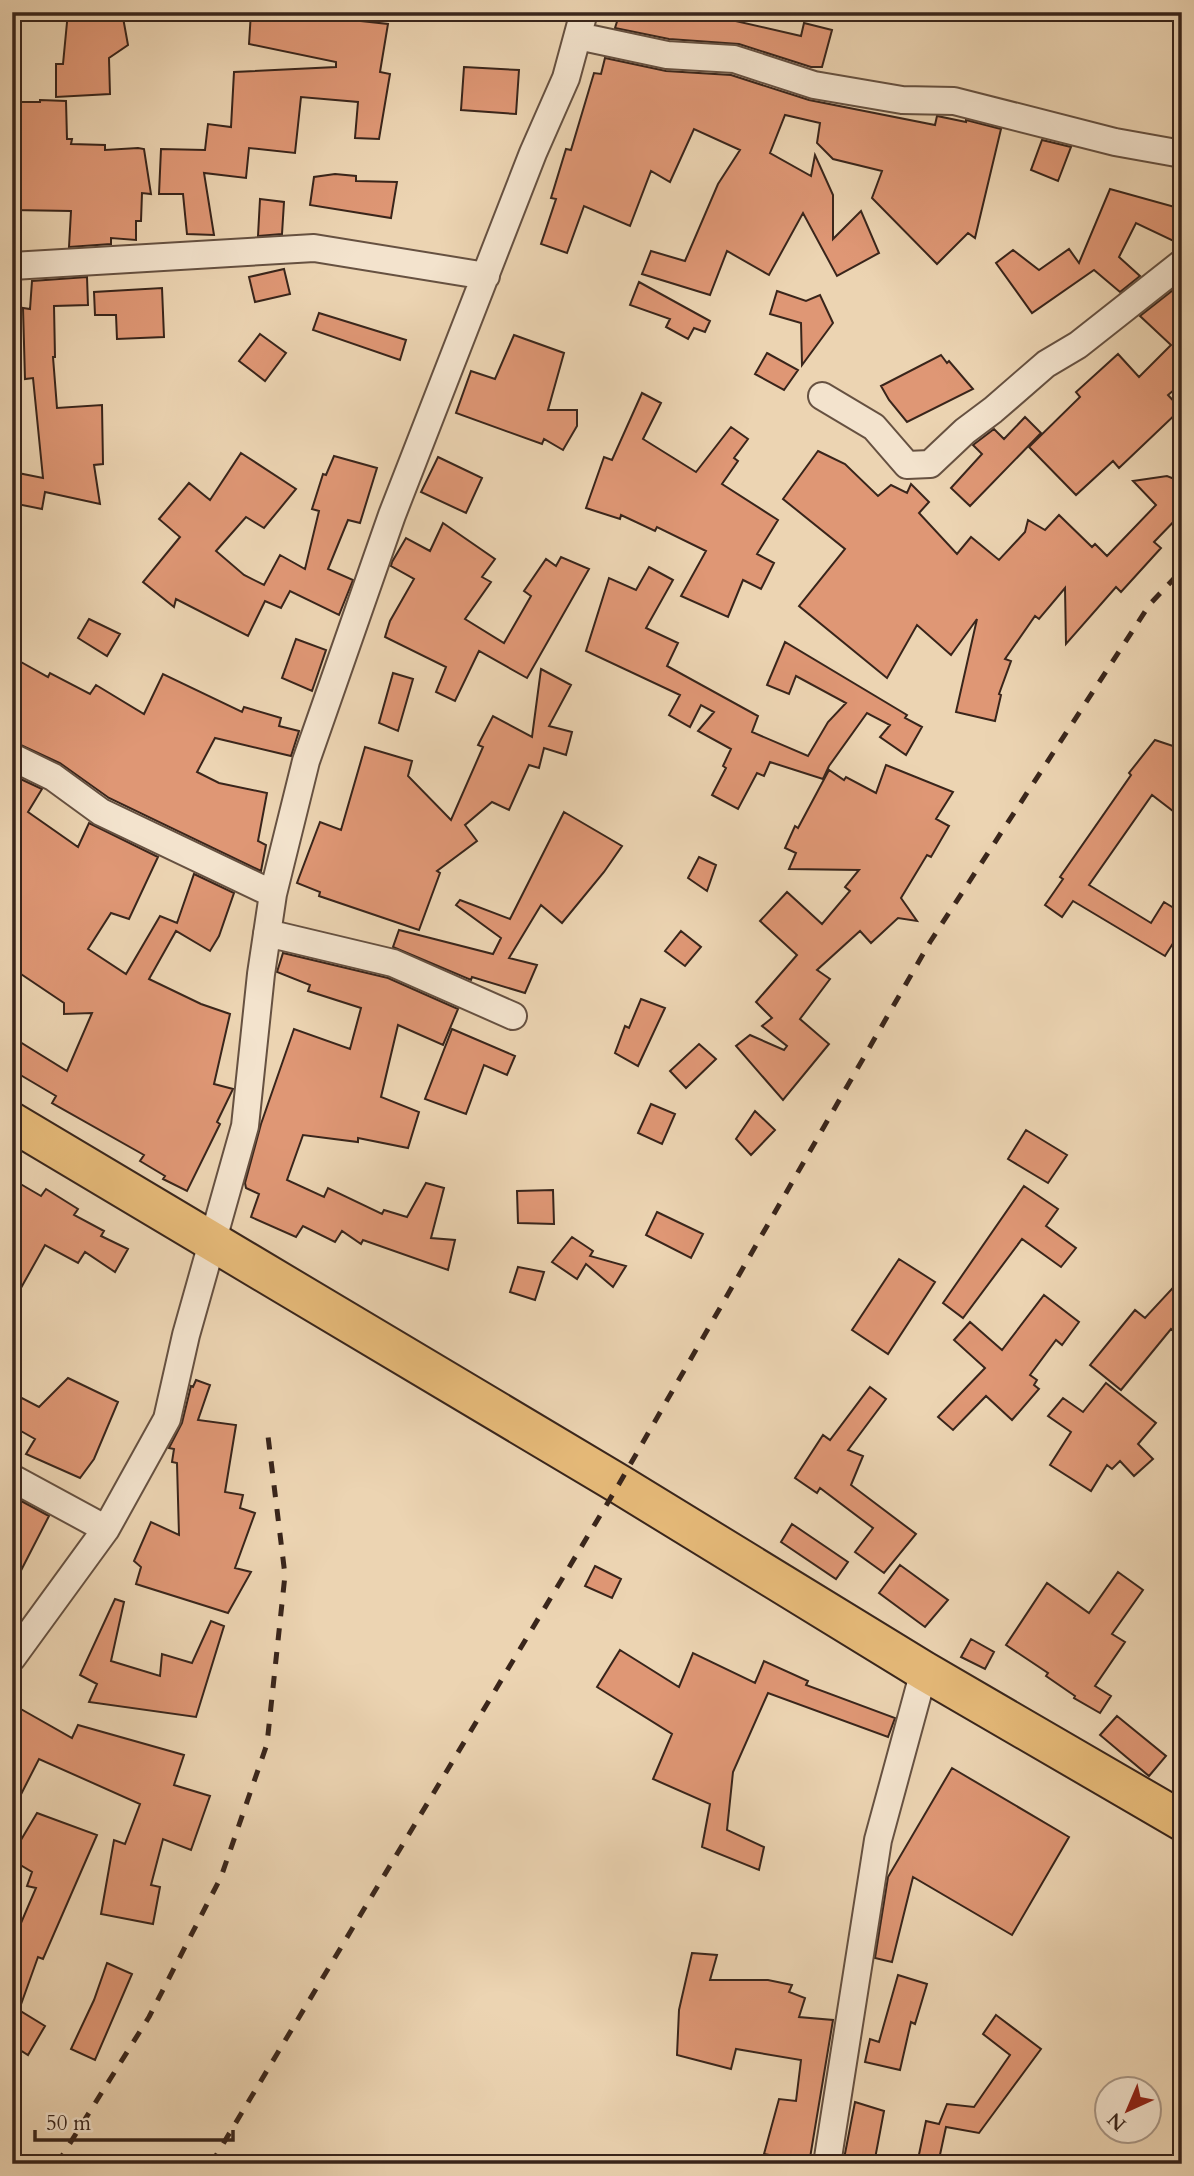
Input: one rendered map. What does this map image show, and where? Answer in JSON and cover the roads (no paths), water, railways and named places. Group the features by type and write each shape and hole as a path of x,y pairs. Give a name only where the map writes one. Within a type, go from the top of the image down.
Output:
{"highway":[{"path":"12,1122 619,1484 924,1671 1182,1821"}],"street":[{"path":"12,1658 106,1529 167,1419 186,1335 245,1126 273,894 306,761 392,515 533,153 566,78 581,24 667,55 734,60 814,85 902,100 954,101 1115,142 1182,154"},
{"path":"12,266 314,248 486,276"},
{"path":"822,396 874,427 907,465 930,464 1046,363 1078,345 1182,264"},
{"path":"12,757 53,777 101,812 273,894"},
{"path":"267,933 393,963 513,1016"},
{"path":"12,1478 106,1529"},
{"path":"827,2164 878,1840 924,1671"}],"railway":[{"path":"211,2164 619,1484 930,942 1150,604 1182,570"},
{"path":"57,2164 149,2017 221,1877 267,1744 285,1575 267,1428"}]}
